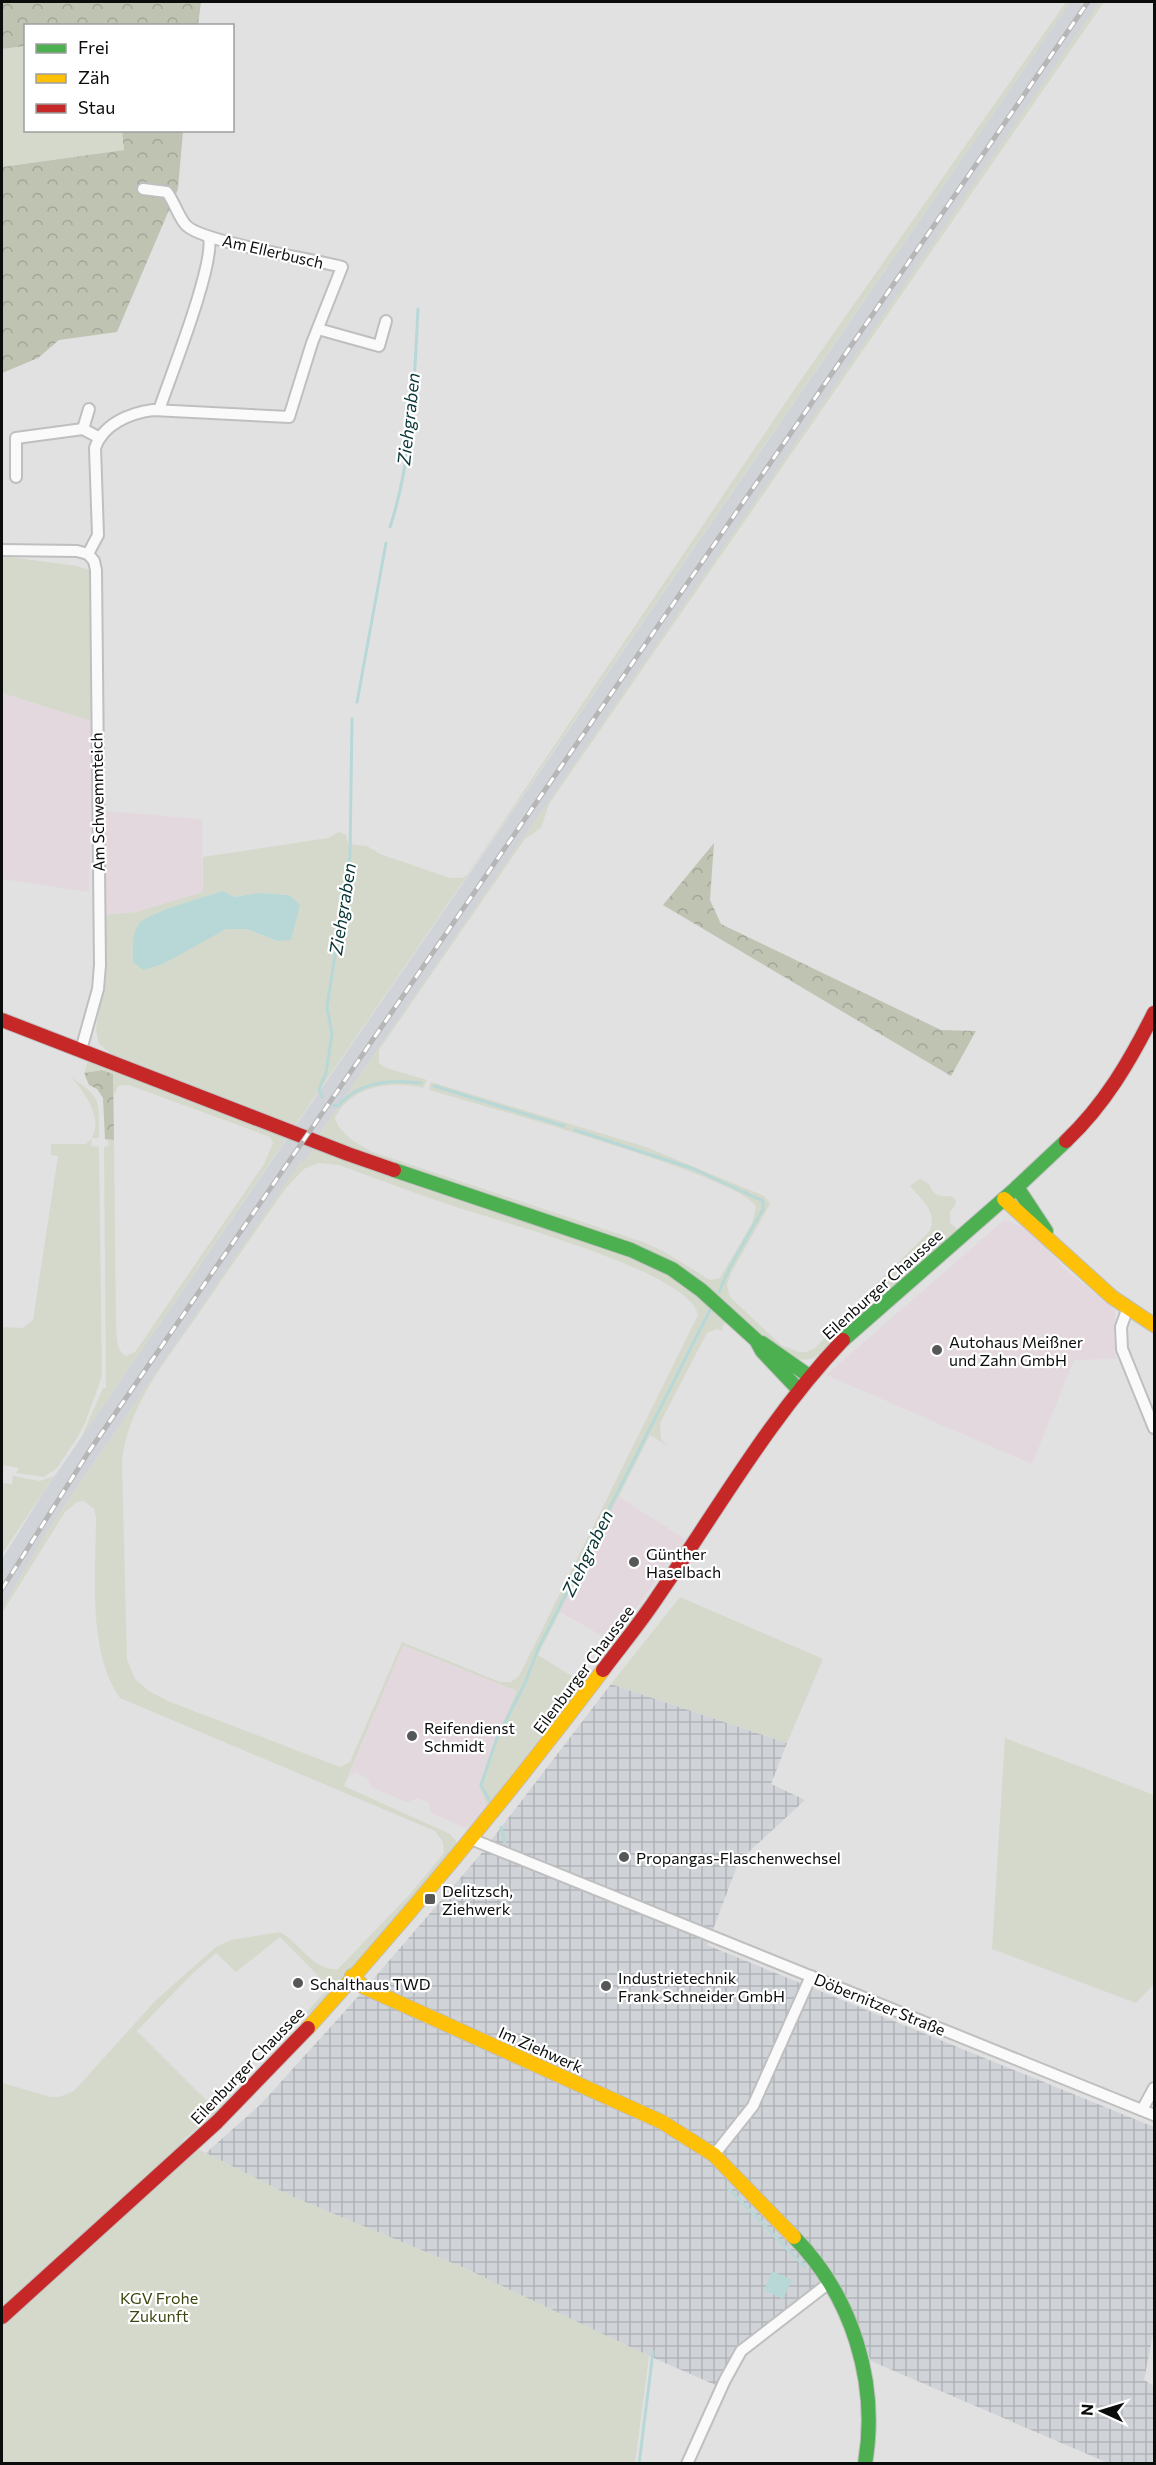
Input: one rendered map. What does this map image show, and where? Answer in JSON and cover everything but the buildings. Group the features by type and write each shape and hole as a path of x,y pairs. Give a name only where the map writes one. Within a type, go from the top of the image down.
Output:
{"street":[{"name":"Am Ellerbusch","path":"98,437 135,412 159,410 289,417 318,329 342,267 209,237 186,226 176,204 167,192 143,189"},
{"name":"Am Ellerbusch","path":"159,410 204,278 209,237"},
{"path":"318,329 379,346 386,321"},
{"path":"83,429 89,409"},
{"path":"2,550 77,551 88,554 98,535 95,448 98,437 83,429 16,438 16,477"},
{"name":"Am Schwemmteich","path":"81,1050 98,989 100,965 96,570 94,561 88,554"},
{"name":"Eilenburger Chaussee","path":"2,2317 144,2190 245,2095 352,1976 536,1760 657,1598 798,1389 849,1334 1059,1149 1109,1094 1128,1066 1155,1013"},
{"path":"2,1020 348,1154 631,1250 672,1269 701,1290 756,1340 767,1345 809,1376"},
{"path":"1017,1187 1042,1223 1050,1239"},
{"path":"1004,1199 1050,1239 1086,1277 1127,1310 1155,1325"},
{"path":"1127,1310 1121,1327 1122,1349 1155,1428"},
{"path":"756,1340 762,1351 798,1389"},
{"name":"Döbernitzer Straße","path":"471,1839 1155,2115"},
{"name":"Im Ziehwerk","path":"352,1976 364,1987 662,2122 714,2155 807,2250 829,2283 858,2341 869,2398 870,2434 865,2463"},
{"path":"714,2155 753,2106 811,1976"},
{"path":"1142,2110 1155,2088"},
{"path":"687,2463 724,2380 741,2351 829,2283"}],"shaded area":[{"path":"1070,2 1100,2 318,1136 315,1147 304,1163 301,1162 87,1473 47,1532 2,1609 2,1559 45,1490"},
{"path":"2,693 94,722 89,892 2,879"},
{"path":"105,811 202,819 203,892 136,912 103,915"},
{"path":"1004,1220 1029,1229 1065,1269 1115,1310 1116,1359 1074,1360 1032,1464 826,1375"},
{"path":"618,1496 685,1539 613,1642 560,1612"},
{"path":"403,1644 517,1691 492,1747 479,1786 487,1806 470,1826 463,1827 431,1813 429,1803 418,1798 407,1802 371,1787 367,1778 356,1773 348,1778"},
{"path":"611,1684 787,1743 771,1784 805,1800 739,1861 707,1945 1154,2127 1154,2330 1144,2380 1154,2386 1154,2463 1108,2463 871,2361 837,2279 819,2288 738,2348 720,2387 649,2356 462,2267 293,2197 206,2153 260,2105 364,1990 480,1855"}],"green space":[{"path":"2,2 201,2 198,24 24,24 24,46 2,49"},
{"path":"1066,2 1070,2 294,1127 153,1073 111,1054 99,1044 96,1030 105,965 103,915 136,912 203,892 203,857 328,838 339,832 346,835 348,844 367,846 380,854 450,878 462,878 467,875 798,384","holes":["223,891 233,897 260,893 289,895 277,941 247,929 226,929 154,914"]},
{"path":"1099,2 1104,2 549,804 541,828 525,839 379,1050 379,1063 386,1068 427,1080 423,1088 398,1085 361,1092 342,1107 335,1118 345,1134 373,1152 643,1242 663,1251 710,1280 720,1278 752,1223 756,1207 741,1194 707,1178 605,1142 429,1090 431,1082 646,1147 764,1196 770,1203 769,1206 731,1273 727,1285 730,1297 781,1345 799,1352 815,1348 929,1232 932,1225 931,1213 910,1186 920,1179 929,1184 937,1195 951,1196 956,1200 950,1212 950,1223 958,1230 819,1354 811,1359 799,1360 768,1341 695,1279 318,1136"},
{"path":"24,46 24,132 122,132 124,150 2,167 2,49"},
{"path":"122,132 183,132 178,189 117,332 59,340 38,358 2,373 2,167 124,150"},
{"path":"2,556 77,566 92,571 94,722 2,693"},
{"path":"714,843 710,900 721,924 941,1030 976,1031 951,1076 663,905"},
{"path":"88,1061 288,1136 81,1438 103,1388 106,1388 104,1147 108,1146 109,1142 105,1139 114,1140 116,1332 118,1346 126,1356 135,1352 264,1164 273,1143 270,1137 129,1085 118,1086 114,1096 112,1074 102,1070 84,1073"},
{"path":"102,1070 113,1074 114,1140 105,1139 103,1098 97,1089 89,1085 84,1073"},
{"path":"71,1077 89,1091 97,1102 99,1138 92,1138 95,1119 88,1100"},
{"path":"92,1138 91,1146 99,1147 102,1376 85,1423 77,1438 57,1468 44,1477 16,1473 19,1468 2,1465 2,1327 23,1328 33,1320 58,1156 51,1155 51,1144 86,1144"},
{"name":"KGV Frohe Zukunft","path":"315,1147 635,1258 675,1277 726,1322 722,1328 723,1331 717,1329 707,1333 660,1423 661,1439 668,1446 650,1435 538,1655 583,1683 487,1806 479,1786 492,1747 517,1691 403,1645 344,1786 450,1834 456,1841 456,1848 310,2014 306,2013 329,1987 280,1937 236,1972 216,1953 190,1976 137,2031 217,2111 182,2141 293,2197 462,2267 649,2356 635,2463 2,2463 2,2083 51,2097 59,2097 74,2091 156,2000 216,1947 231,1940 280,1932 321,1966 338,1969 409,1895 444,1853 443,1842 435,1831 120,1698 109,1679 102,1658 96,1610 96,1517 94,1509 84,1501 77,1502 65,1512 2,1613 2,1609 47,1532 301,1161 304,1163","holes":["319,1163 339,1165 456,1207 590,1250 629,1266 663,1282 687,1299 698,1315 519,1676 511,1682 500,1682 402,1642 350,1762 340,1767 168,1701 149,1691 135,1679 127,1659 122,1463 125,1442 140,1402 162,1365 286,1188 304,1169"]},
{"path":"13,1476 40,1481 54,1476 2,1554 2,1483 12,1484"},
{"path":"680,1597 823,1659 787,1743 611,1684"},
{"path":"1005,1738 1154,1795 1154,1984 1136,2003 992,1949"}],"water":[{"path":"223,891 234,897 260,893 289,895 300,905 291,940 277,941 247,929 226,929 163,964 143,970 133,962 135,933 139,924 144,920 165,910"},
{"path":"772,2271 792,2280 783,2299 764,2290"}],"waterway":[{"name":"Ziehgraben","path":"390,527 398,501 408,447 418,309"},
{"name":"Ziehgraben","path":"357,702 386,543"},
{"name":"Ziehgraben","path":"322,1097 319,1089 326,1073 332,1034 327,1007 350,857 352,719"},
{"name":"Ziehgraben","path":"334,1105 338,1106 356,1091 376,1084 398,1081 421,1083"},
{"name":"Ziehgraben","path":"434,1086 564,1126"},
{"name":"Ziehgraben","path":"575,1130 694,1169 763,1201 763,1209 729,1269 719,1292"},
{"name":"Ziehgraben","path":"489,1800 481,1785 497,1738 525,1683 538,1649 710,1310"},
{"name":"Ziehgraben","path":"501,1827 505,1843"},
{"path":"728,2188 805,2267"},
{"name":"Ziehgraben","path":"639,2464 653,2352"}],"railway":[{"path":"2,1589 88,1453 1088,2"}],"traffic: fast":[{"path":"843,1340 1014,1190 1066,1141"},
{"path":"394,1170 631,1250 672,1269 701,1290 756,1340 762,1351 798,1389"},
{"path":"1017,1187 1046,1231"},
{"path":"762,1343 809,1376"},
{"path":"794,2237 832,2286 846,2313 856,2342 864,2372 868,2402 865,2464"}],"traffic: slow":[{"path":"1004,1199 1112,1297 1154,1325"},
{"path":"308,2028 460,1852 603,1670"},
{"path":"352,1976 364,1987 662,2122 714,2155 794,2237"}],"traffic: jam":[{"path":"1066,1141 1105,1097 1136,1048 1154,1013"},
{"path":"2,1020 394,1170"},
{"path":"603,1670 638,1625 768,1432 843,1340"},
{"path":"2,2317 217,2122 308,2028"}],"place":[{"name":"Autohaus Meißner und Zahn GmbH","path":"937,1350"},
{"name":"Günther Haselbach","path":"634,1562"},
{"name":"Reifendienst Schmidt","path":"412,1736"},
{"name":"Propangas-Flaschenwechsel","path":"624,1857"},
{"name":"Delitzsch, Ziehwerk","path":"430,1899"},
{"name":"Schalthaus TWD","path":"298,1983"},
{"name":"Industrietechnik Frank Schneider GmbH","path":"606,1986"}]}
